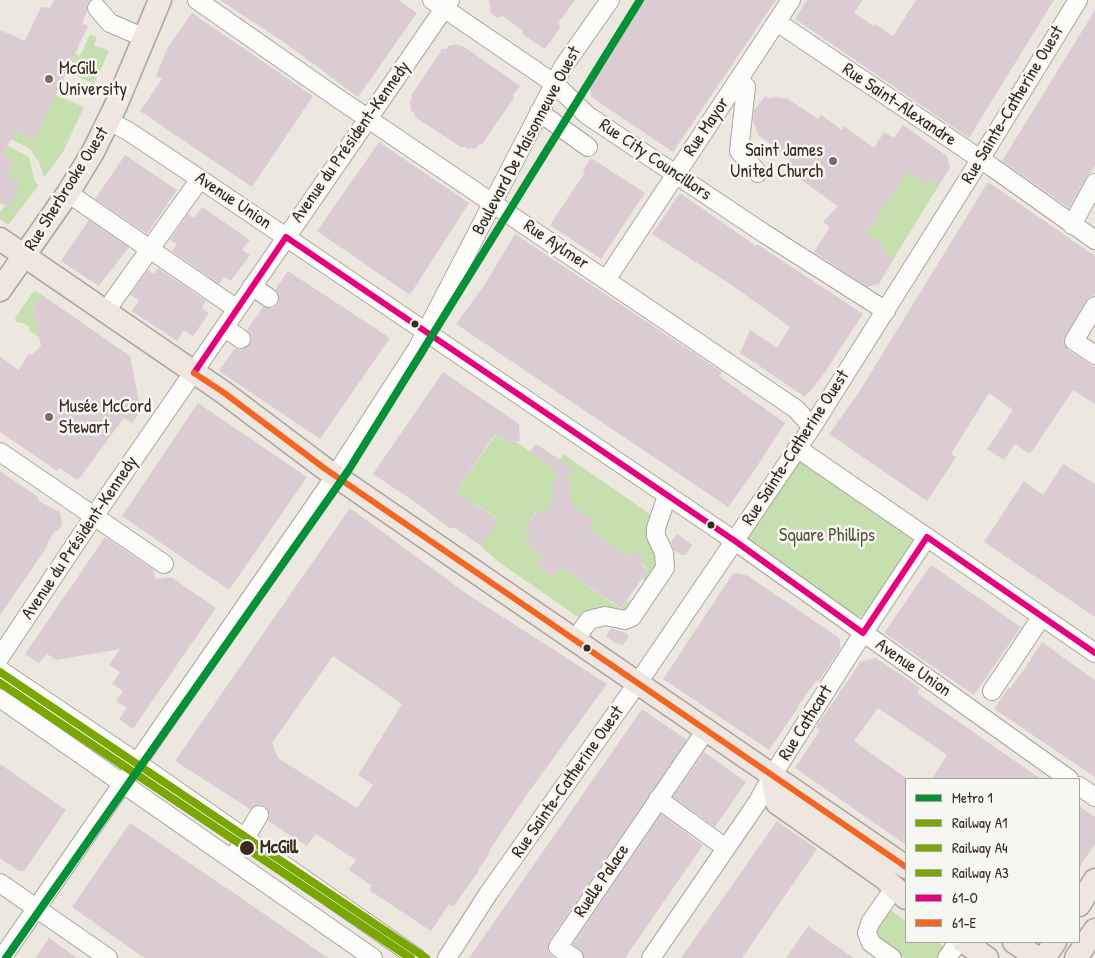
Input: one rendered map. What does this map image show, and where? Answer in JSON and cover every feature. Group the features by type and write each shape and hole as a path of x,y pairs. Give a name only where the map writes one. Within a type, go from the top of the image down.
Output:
{"main road":[{"name":"Rue Sherbrooke Ouest","path":"0,290 68,193 93,152 109,121 160,0"},
{"path":"0,239 223,392 335,476 905,866"},
{"path":"772,776 777,803 901,892"},
{"path":"1080,903 1095,880"},
{"path":"1076,958 1095,930"},
{"path":"965,943 987,958"},
{"path":"1015,943 1037,958"},
{"path":"1044,958 1054,943"}],"street":[{"name":"Rue Aylmer","path":"197,0 796,409 812,427"},
{"name":"Boulevard De Maisonneuve Ouest","path":"2,958 335,476 426,332 563,67 610,0"},
{"name":"Rue Mayor","path":"606,280 792,0"},
{"name":"Rue Sainte-Catherine Ouest","path":"447,958 499,879 637,683 812,427 1078,0"},
{"name":"Avenue du Président-Kennedy","path":"0,657 94,516 368,118 442,3"},
{"name":"Rue City Councillors","path":"442,3 555,84 587,115 765,234 886,311"},
{"path":"97,8 110,24 145,38"},
{"name":"Rue Saint-Alexandre","path":"777,22 1095,240"},
{"path":"739,79 746,87 739,151 758,173"},
{"path":"539,112 588,147"},
{"name":"Avenue Union","path":"109,121 128,131 200,179 735,541 1069,778"},
{"path":"105,312 200,179"},
{"path":"1072,225 1095,183"},
{"path":"68,193 237,309"},
{"path":"252,286 269,298"},
{"path":"1095,306 1074,340 1095,355"},
{"path":"224,328 241,339"},
{"path":"797,448 1095,653"},
{"path":"0,452 164,564"},
{"path":"575,640 589,620 605,616 617,620 625,620 632,617 665,568 664,553 656,536 656,528 667,496"},
{"name":"Rue Cathcart","path":"651,958 757,803 772,776 863,633 927,537"},
{"path":"992,691 1042,616"},
{"path":"0,670 417,958"},
{"path":"0,698 373,958"},
{"name":"Ruelle Palace","path":"574,958 558,947 706,730"},
{"path":"1080,787 1095,797"},
{"path":"658,799 726,848"},
{"path":"232,860 259,815"},
{"path":"0,883 108,958"},
{"path":"892,958 871,943 867,933 870,922 901,892"},
{"path":"947,958 957,943"}],"green space":[{"path":"90,34 97,37 94,45 109,51 94,84 67,71 75,54 80,56"},
{"path":"55,95 84,107 62,154 44,177 39,162 30,149 11,139 15,131 35,139"},
{"path":"8,146 29,157 35,182 39,185 8,225 0,219 0,212 5,205 7,177 13,162 3,156"},
{"path":"909,171 930,179 939,185 894,258 881,249 883,245 866,233"},
{"path":"33,292 42,295 33,308 39,337 23,323 16,322 15,318"},
{"path":"499,430 500,438 508,442 515,441 554,469 557,480 552,485 559,499 544,514 537,510 524,529 532,534 525,544 543,556 537,565 554,577 561,567 621,609 626,601 632,603 624,614 597,609 588,611 581,619 496,560 481,546 498,519 474,503 463,517 447,505"},
{"path":"563,454 653,516 659,564 646,582 642,578 648,569 640,563 644,557 635,552 630,558 588,529 593,520 576,508 570,515 570,490 562,474 570,473 570,467 560,460"},
{"name":"Square Phillips","path":"801,460 914,538 914,542 865,615 858,617 853,615 744,541 793,465"},
{"path":"889,909 905,920 905,943 938,943 961,958 905,958 879,940 875,935 876,926"}],"building":[{"path":"54,0 90,0 87,4 87,12 82,23 88,26 35,139 15,131 3,156 13,162 7,177 21,183 10,207 0,203 0,30 25,41 41,7 50,8"},
{"path":"220,0 398,0 417,13 358,97 285,43"},
{"path":"489,0 575,0 559,22 560,28 545,49 523,35 523,31 503,16 498,18 491,13"},
{"path":"641,0 776,0 673,152 591,97 589,81"},
{"path":"807,0 863,0 854,13 893,36 916,0 1054,0 969,138 795,19"},
{"path":"1095,10 1095,165 1069,208 1002,161"},
{"path":"192,13 313,96 252,187 140,111 162,79 156,76 168,47"},
{"path":"457,44 463,46 520,86 513,95 514,98 482,144 479,144 477,148 468,149 461,147 415,117 415,113 411,111 411,96 442,49"},
{"path":"765,96 788,99 818,119 821,115 842,130 844,126 874,148 884,132 894,138 903,125 947,156 950,168 939,185 930,179 927,183 909,171 866,233 884,245 881,249 894,258 879,284 867,287 814,252 830,227 823,222 838,206 800,179 803,174 788,163 791,159 758,135 753,121 754,110"},
{"path":"379,142 469,203 410,295 317,231"},
{"path":"125,155 177,190 147,234 95,199"},
{"path":"591,158 645,193 601,259 550,225 585,172 583,171"},
{"path":"988,182 1095,256 1095,295 1089,297 1086,301 1063,341 1068,350 1095,366 1095,404 1073,390 1030,454 1015,444 1004,460 987,449 1013,410 989,393 951,454 956,457 927,501 829,434 859,392"},
{"path":"680,193 756,246 757,244 863,314 821,378 805,397 740,353 750,330 777,348 790,327 730,284 652,234"},
{"path":"202,207 250,240 242,250 250,255 231,281 224,277 219,284 172,251 177,244 170,240 188,214 194,218"},
{"path":"89,220 129,247 99,286 61,261"},
{"path":"515,234 722,372 719,376 785,423 728,507 456,324 485,284"},
{"path":"158,268 206,301 202,308 209,313 193,336 184,330 177,341 132,311 139,300 130,295 148,270 154,274"},
{"path":"288,271 390,338 320,439 219,371 235,348 241,350 249,345 252,339 247,330 263,307 273,308 278,304 279,294 275,290"},
{"path":"42,295 130,356 141,411 132,423 124,418 78,480 59,468 57,471 0,432 0,357 19,370 28,354 33,354 41,346 33,308"},
{"path":"443,372 519,424 520,441 507,442 495,434 456,492 499,520 481,546 455,528 449,528 415,502 373,474"},
{"path":"198,403 307,477 229,590 122,516"},
{"path":"536,444 577,471 567,473 572,505 594,520 588,529 630,558 635,551 644,558 640,564 648,570 621,608 561,567 554,577 537,565 543,556 525,544 532,534 524,529 538,510 544,514 552,502 552,485 557,480 554,469 530,452"},
{"path":"1063,464 1095,484 1095,617 984,542 1024,481 1043,495"},
{"path":"0,471 38,497 39,501 60,512 62,525 54,532 47,547 0,615"},
{"path":"350,508 467,594 607,684 528,793 489,851 479,871 453,907 449,904 431,931 369,890 372,886 349,870 356,860 316,834 307,846 268,821 270,815 265,806 259,804 250,809 175,761","holes":["333,656 402,704 358,775 373,785 357,808 278,758 272,743"]},
{"path":"677,534 692,545 686,555 682,555 674,550 671,542"},
{"path":"105,537 154,570 155,579 171,577 216,608 133,729 119,719 127,708 116,701 123,691 112,684 120,672 109,665 120,649 57,660 47,654 39,663 25,654"},
{"path":"931,565 1021,627 974,695 884,633"},
{"path":"738,573 748,576 838,637 840,641 840,649 819,681 817,680 797,707 769,750 663,679 730,578 733,574"},
{"path":"611,628 626,633 629,637 623,645 617,644 606,636"},
{"path":"1042,642 1095,680 1095,777 994,709"},
{"path":"876,658 920,688 917,693 1040,778 933,778 947,755 878,708 854,741 906,778 905,844 795,768 820,730 816,727 861,661"},
{"path":"642,709 687,740 549,941 548,951 555,958 469,958"},
{"path":"704,752 746,782 715,827 673,797"},
{"path":"0,764 66,810 24,871 19,871 0,858"},
{"path":"1080,807 1095,817 1095,844 1080,866"},
{"path":"661,814 703,845 625,958 584,958 580,950 573,944"},
{"path":"777,821 817,849 742,958 681,958"},
{"path":"130,823 328,958 144,958 72,907"},
{"path":"808,926 835,945 854,958 786,958"},
{"path":"49,938 77,958 35,958"}],"metro line":[{"name":"1","path":"6,958 348,471 640,0"}],"rail line":[{"name":"A4","path":"0,672 426,958"},
{"name":"A1","path":"0,683 411,958"},
{"name":"A3","path":"0,683 410,958"}],"transit line":[{"name":"61-O","path":"194,373 286,237 735,541 863,633 927,537 1095,653"},
{"name":"61-E","path":"194,373 223,392 324,468 905,866"}],"place":[{"name":"McGill University","path":"49,79"},
{"name":"Saint James United Church","path":"833,161"},
{"name":"Musée McCord Stewart","path":"49,417"},
{"name":"McGill","path":"247,848"}]}
